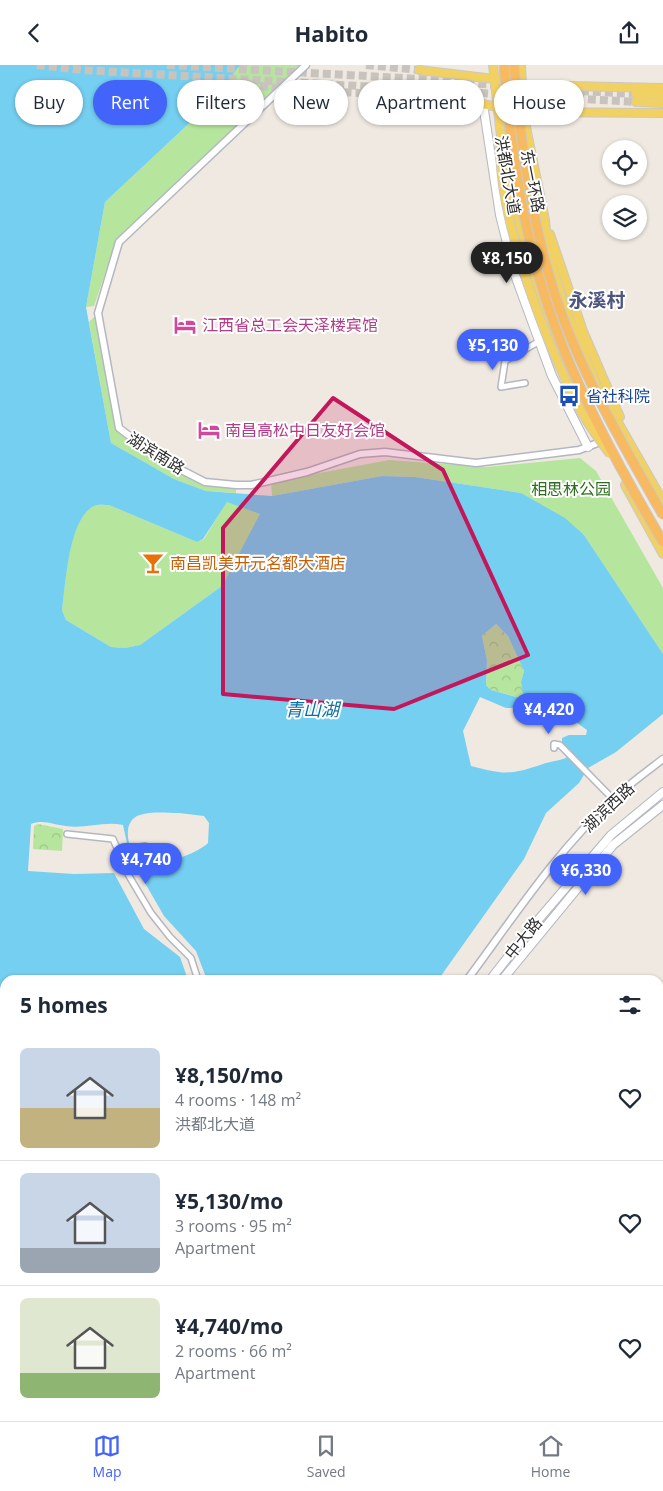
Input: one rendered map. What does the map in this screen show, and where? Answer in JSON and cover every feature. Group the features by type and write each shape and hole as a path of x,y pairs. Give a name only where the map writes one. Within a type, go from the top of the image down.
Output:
{"highway":[{"name":"东一环路","path":"504,65 511,141 522,204 546,300 571,366 633,488 663,542"},
{"name":"东一环路","path":"514,65 521,140 531,203 556,297 597,393 630,459 663,515"}],"main road":[{"name":"洪都北大道","path":"493,65 494,79"},
{"name":"洪都北大道","path":"522,65 523,80"},
{"path":"419,70 499,80"},
{"path":"584,85 663,88"},
{"path":"663,95 636,98 663,103"},
{"path":"484,111 500,215 516,275 538,342 552,376 588,447"},
{"path":"584,113 663,113"},
{"name":"洪都北大道","path":"500,125 514,213 546,321 577,391 663,554"},
{"name":"洪都北大道","path":"526,125 545,220 548,252 576,337 596,384 663,501"},
{"path":"501,136 499,155 520,258 562,373 583,415 633,488"},
{"path":"545,220 583,331 620,418 663,496"},
{"name":"中大路","path":"494,975 526,934 611,835 663,792"},
{"name":"中大路","path":"506,975 613,845 663,805"}],"street":[{"name":"湖滨南路","path":"306,65 119,242 98,313 119,428 160,459 205,482 236,485 251,485 307,472 360,453 385,452 476,463 579,450 603,441"},
{"path":"525,383 501,387 504,361 538,342"},
{"path":"554,748 554,744 560,745 613,799"},
{"name":"湖滨西路","path":"471,975 530,895 584,828 613,799 663,759"},
{"path":"67,834 113,839 122,850 129,876 150,913 191,958 196,975"},
{"path":"122,850 144,847"}],"highlighted area":[{"path":"333,398 443,470 528,655 394,709 223,694 223,528"}],"green space":[{"path":"240,65 301,65 285,80 274,80 274,91 264,100 264,80 229,80"},
{"path":"187,125 238,125 116,242 94,306 86,307 105,202"},
{"path":"98,313 119,428 131,440 205,482 236,485 236,493 206,491 174,479 111,443 89,322"},
{"name":"相思林公园","path":"580,458 596,471 663,588 663,654 584,535 521,493 415,477 382,476 272,496 271,482 389,460 486,467"},
{"path":"227,501 261,514 222,586 140,645 125,648 111,647 66,620 62,610 69,553 78,524 85,513 94,506 109,505 197,542 204,539"},
{"path":"496,624 508,636 524,671 521,682 525,699 491,690 486,685 487,660 482,636"},
{"path":"38,824 63,829 62,851 33,849 34,826"}],"water":[{"name":"青山湖","path":"0,65 240,65 229,80 177,80 177,125 187,125 105,202 86,307 111,443 174,479 206,491 272,496 382,476 415,477 521,493 565,518 584,535 663,654 663,714 616,752 588,768 579,783 546,813 524,859 442,975 205,975 196,951 164,916 130,857 123,825 109,824 73,827 44,822 31,824 28,871 74,874 114,873 144,929 180,957 186,975 0,975","holes":["227,502 260,514 222,586 140,645 125,648 111,647 66,620 62,610 70,553 79,524 85,513 94,506 109,505 197,542 203,539","496,624 508,636 524,671 521,682 524,699 491,690 486,685 487,660 482,636","480,697 506,708 521,708 524,704 532,703 549,707 587,730 586,735 569,735 562,738 562,743 568,752 566,758 561,760 507,773 471,766 463,731","179,813 204,816 209,823 208,843 195,852 165,862 146,863 139,860 131,849 128,829 134,818 140,815"]}],"tunnel":[{"path":"37,65 82,70 636,102"},
{"path":"167,65 494,85"},
{"path":"366,65 419,70"},
{"path":"264,86 358,93"},
{"path":"584,91 636,94"}],"place":[{"name":"江西省总工会天泽楼宾馆","path":"185,325"},
{"name":"省社科院","path":"569,396"},
{"name":"南昌高松中日友好会馆","path":"209,430"},
{"name":"南昌凯美开元名都大酒店","path":"153,563"}],"district":[{"name":"永溪村","path":"597,300"}]}
